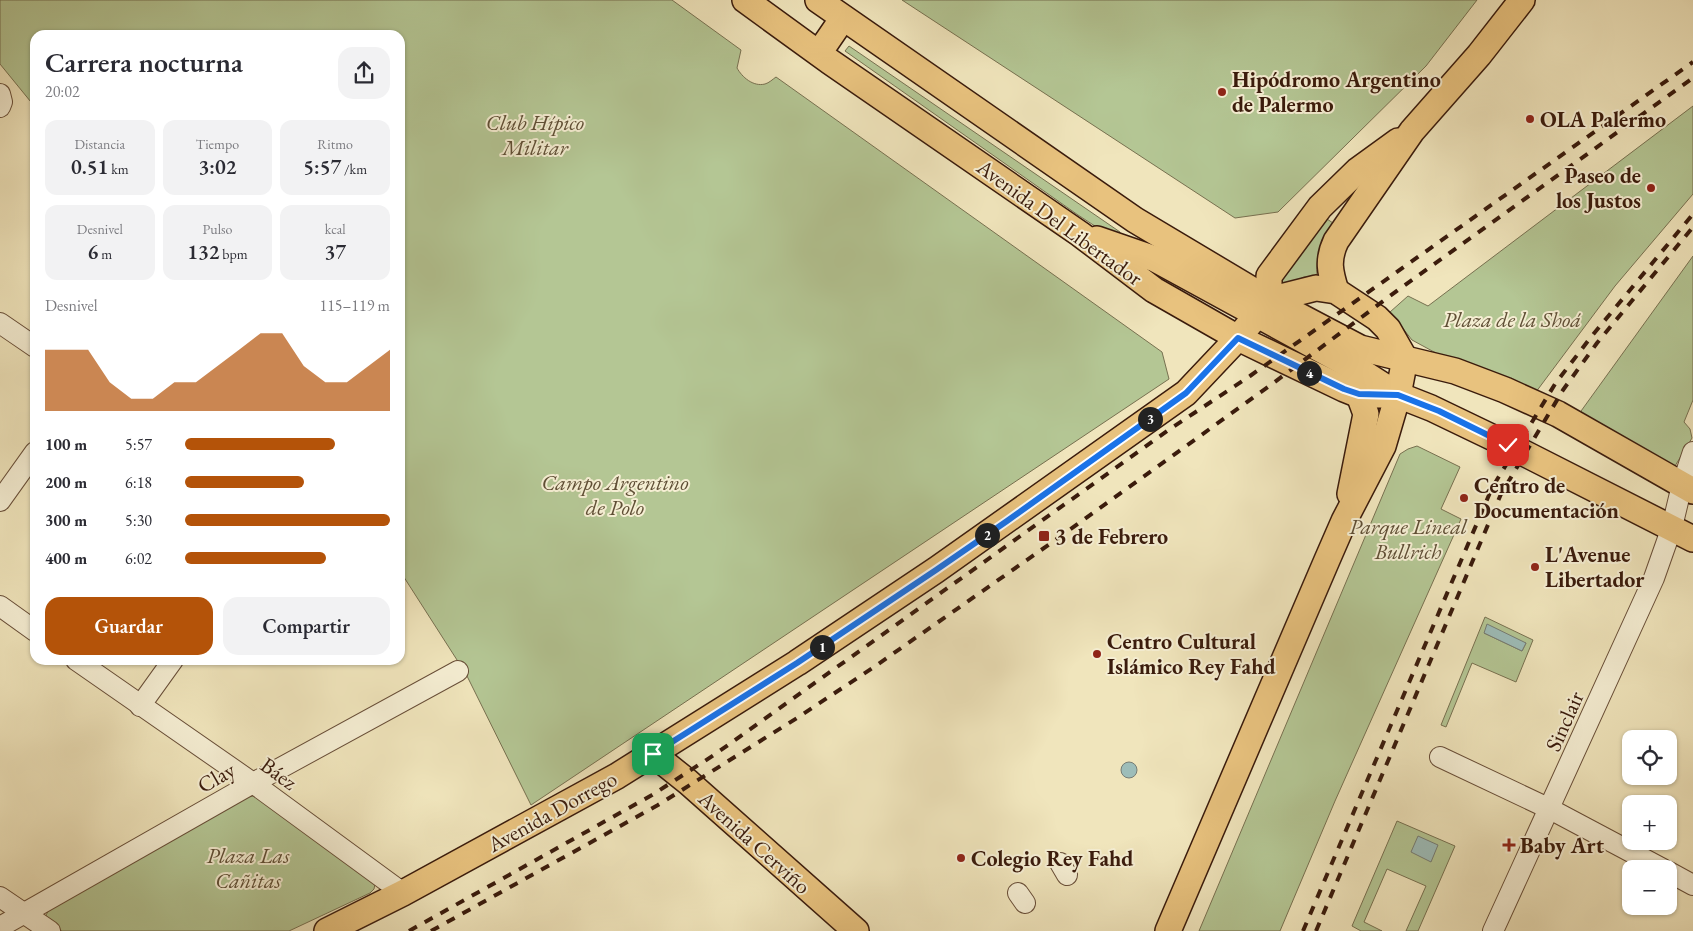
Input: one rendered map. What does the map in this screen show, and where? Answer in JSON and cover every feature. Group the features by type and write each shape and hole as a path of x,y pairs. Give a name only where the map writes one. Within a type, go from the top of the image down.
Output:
{"main road":[{"name":"Avenida Del Libertador","path":"818,0 1263,308 1360,348 1456,371 1505,390 1558,414 1688,488"},
{"path":"1336,291 1330,270 1332,248 1336,240 1412,131 1479,55 1522,0"},
{"name":"Avenida Del Libertador","path":"754,3 819,53 1080,234 1154,290 1238,338 1335,385 1359,394 1398,395 1439,411 1682,533"},
{"path":"819,53 843,18"},
{"path":"1263,308 1269,276 1320,207 1358,170 1412,131"},
{"path":"1080,234 1136,251 1263,308 1398,395"},
{"path":"1168,931 1344,521 1384,446 1398,395 1405,359 1388,329 1376,318 1336,291 1316,288 1263,308"},
{"name":"Avenida Dorrego","path":"327,931 403,893 617,776 806,657 936,570 1186,393 1238,338 1263,308"},
{"name":"Avenida Del Libertador","path":"1360,348 1398,395"},
{"path":"1344,521 1366,414 1359,394"},
{"path":"688,782 683,772 683,750 689,737 698,726"},
{"name":"Avenida Cerviño","path":"653,754 688,782 856,931"},
{"path":"617,776 656,774 688,782"}],"street":[{"path":"0,94 2,102 0,107"},
{"path":"0,323 30,344"},
{"name":"Sinclair","path":"1493,931 1654,578 1682,533 1693,452"},
{"path":"0,501 30,459"},
{"path":"0,606 30,627"},
{"name":"Báez","path":"83,665 253,783 403,893"},
{"path":"140,706 169,665"},
{"name":"Clay","path":"0,927 253,783 458,672"},
{"path":"1440,757 1550,809 1646,860"},
{"path":"1677,876 1693,885"},
{"path":"0,897 50,931"}],"green space":[{"name":"Campo Argentino de Polo","path":"0,0 672,0 741,50 737,68 748,80 761,85 776,77 1162,352 1169,379 531,805 466,674 405,579 405,30 30,30 30,101 0,64"},
{"name":"Hipódromo Argentino de Palermo","path":"902,0 1477,0 1426,66 1278,212 1235,218"},
{"path":"849,46 1120,232 1119,236 1098,228 1078,215 845,51"},
{"name":"Plaza de la Shoá","path":"1693,106 1693,194 1615,286 1533,396 1458,365 1412,340 1390,312 1408,296 1428,306"},
{"path":"1327,219 1333,223 1320,249 1317,262 1317,277 1304,277 1287,285 1277,282 1290,261"},
{"path":"1693,256 1693,400 1684,422 1690,429 1692,438 1675,466 1667,468 1576,418"},
{"name":"Parque Lineal Bullrich","path":"1417,446 1460,467 1441,509 1461,519 1335,801 1280,931 1199,931 1400,454"},
{"path":"1485,617 1533,640 1516,682 1472,663 1446,727 1441,725","holes":["1484,633 1526,643 1522,651"]},
{"name":"Plaza Las Cañitas","path":"253,796 375,884 374,889 370,893 289,931 62,931 47,921 46,915 49,910 244,798"},
{"path":"1397,821 1455,846 1418,931 1406,931 1426,886 1387,869 1364,922 1382,931 1361,931 1352,926"}],"water":[{"path":"1487,624 1526,643 1522,651 1484,633"},
{"path":"1126,762 1132,762 1137,767 1135,776 1126,778 1121,773 1121,767"},
{"path":"1418,836 1438,845 1431,862 1411,852"}],"railway":[{"path":"409,931 652,795 714,755 1170,429 1250,376 1693,62"},
{"path":"431,931 658,805 797,718 874,667 1054,541 1693,78"},
{"path":"1303,931 1492,488 1555,384 1591,337 1693,214"},
{"path":"1316,931 1501,494 1563,390 1597,343 1693,227"}],"place":[{"name":"Hipódromo Argentino de Palermo","path":"1222,92"},
{"name":"OLA Palermo","path":"1530,119"},
{"name":"Paseo de los Justos","path":"1651,188"},
{"name":"Centro de Documentación","path":"1464,498"},
{"name":"3 de Febrero","path":"1044,536"},
{"name":"L'Avenue Libertador","path":"1535,567"},
{"name":"Centro Cultural Islámico Rey Fahd","path":"1097,654"},
{"name":"Baby Art","path":"1509,845"},
{"name":"Colegio Rey Fahd","path":"961,858"}],"route":[{"path":"653,754 797,663 1007,521 1186,393 1238,338 1344,389 1359,394 1398,395 1439,411 1508,445"}],"park label":[{"name":"Club Hípico Militar","path":"535,134"}]}
